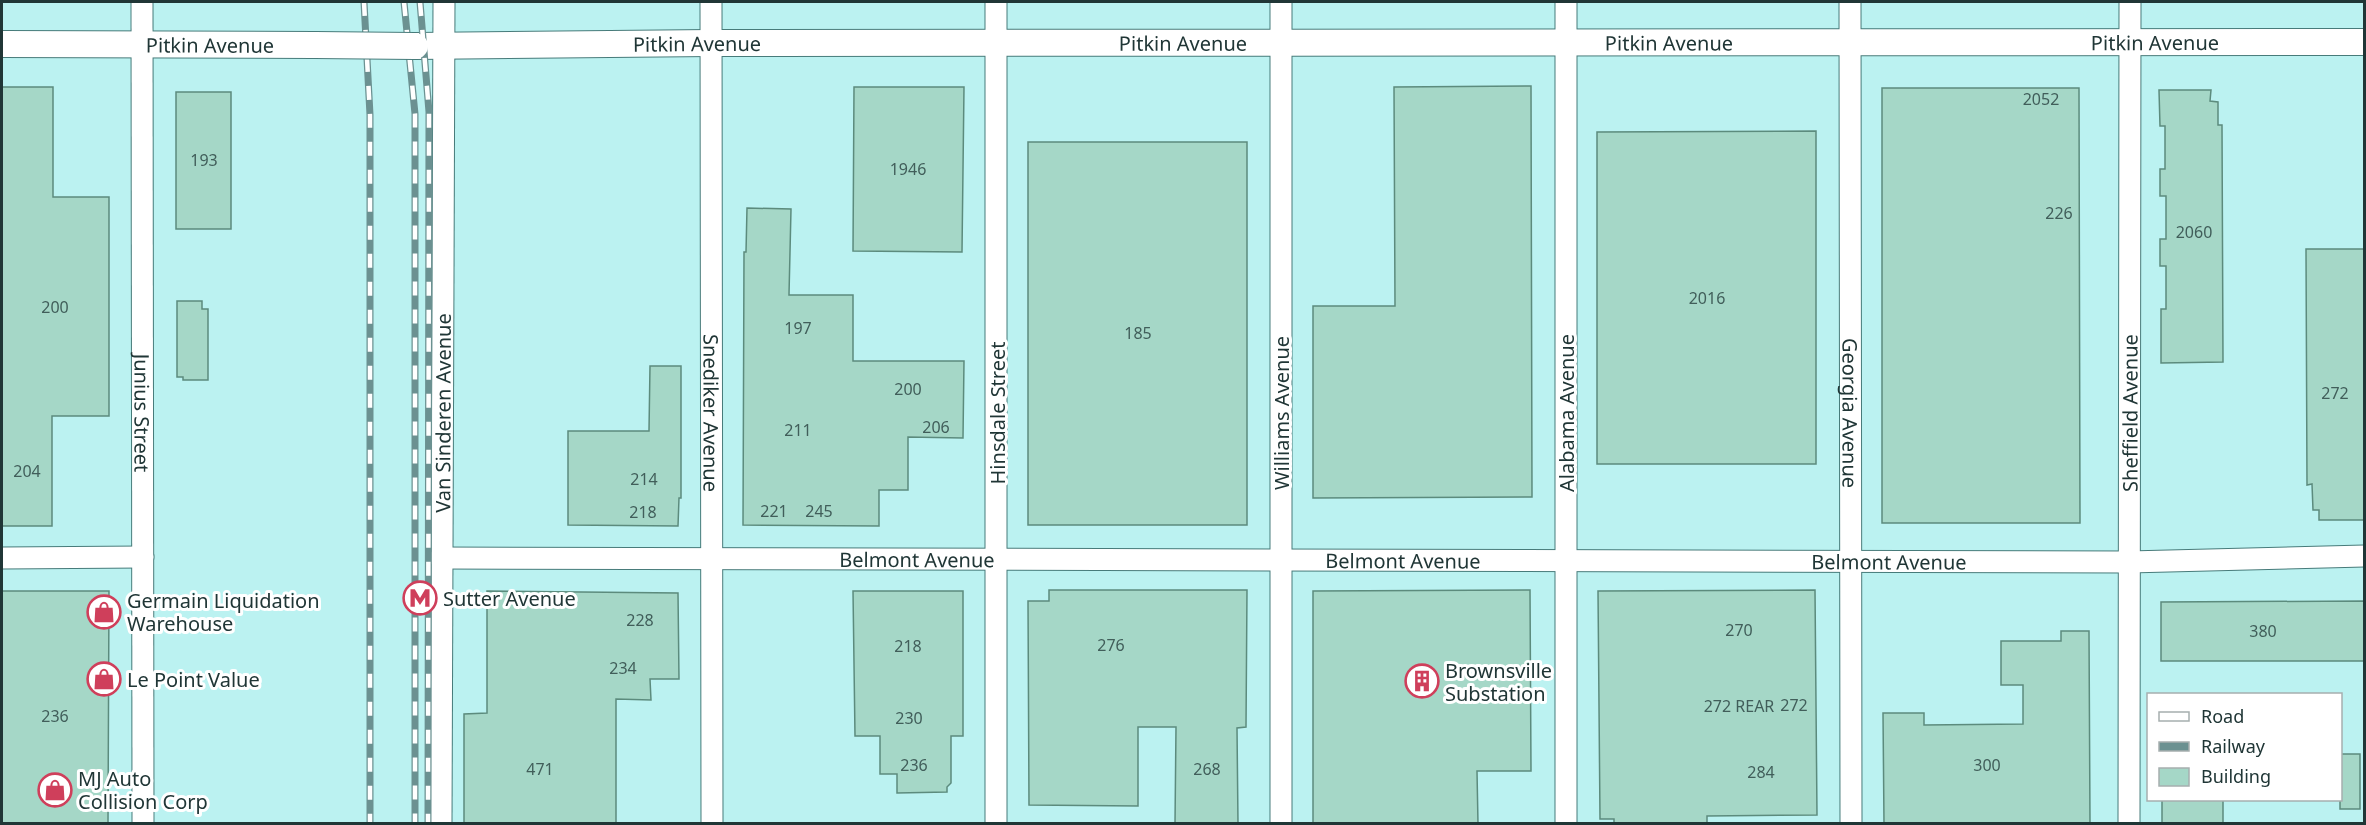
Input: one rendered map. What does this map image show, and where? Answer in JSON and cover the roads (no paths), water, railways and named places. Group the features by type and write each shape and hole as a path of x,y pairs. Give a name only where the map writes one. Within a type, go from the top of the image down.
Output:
{"street":[{"name":"Junius Street","path":"142,2 143,824"},
{"name":"Van Sinderen Avenue","path":"441,824 440,558 444,2"},
{"name":"Snediker Avenue","path":"711,2 712,824"},
{"name":"Hinsdale Street","path":"996,2 996,824"},
{"name":"Williams Avenue","path":"1281,2 1281,824"},
{"name":"Alabama Avenue","path":"1566,2 1566,824"},
{"name":"Georgia Avenue","path":"1850,2 1851,824"},
{"name":"Sheffield Avenue","path":"2129,824 2130,2"},
{"name":"Pitkin Avenue","path":"2,44 415,46 711,43 2364,42"},
{"name":"Belmont Avenue","path":"440,558 2129,562 2364,556"},
{"path":"2,558 143,557"}],"railway":[{"path":"364,2 370,115 370,824"},
{"path":"404,2 415,114 415,824"},
{"path":"420,2 429,112 428,824"}],"place":[{"name":"Sutter Avenue","path":"420,598"},
{"name":"Germain Liquidation Warehouse","path":"104,612"},
{"name":"Le Point Value","path":"104,679"},
{"name":"Brownsville Substation","path":"1422,681"},
{"name":"MJ Auto Collision Corp","path":"55,790"}]}
